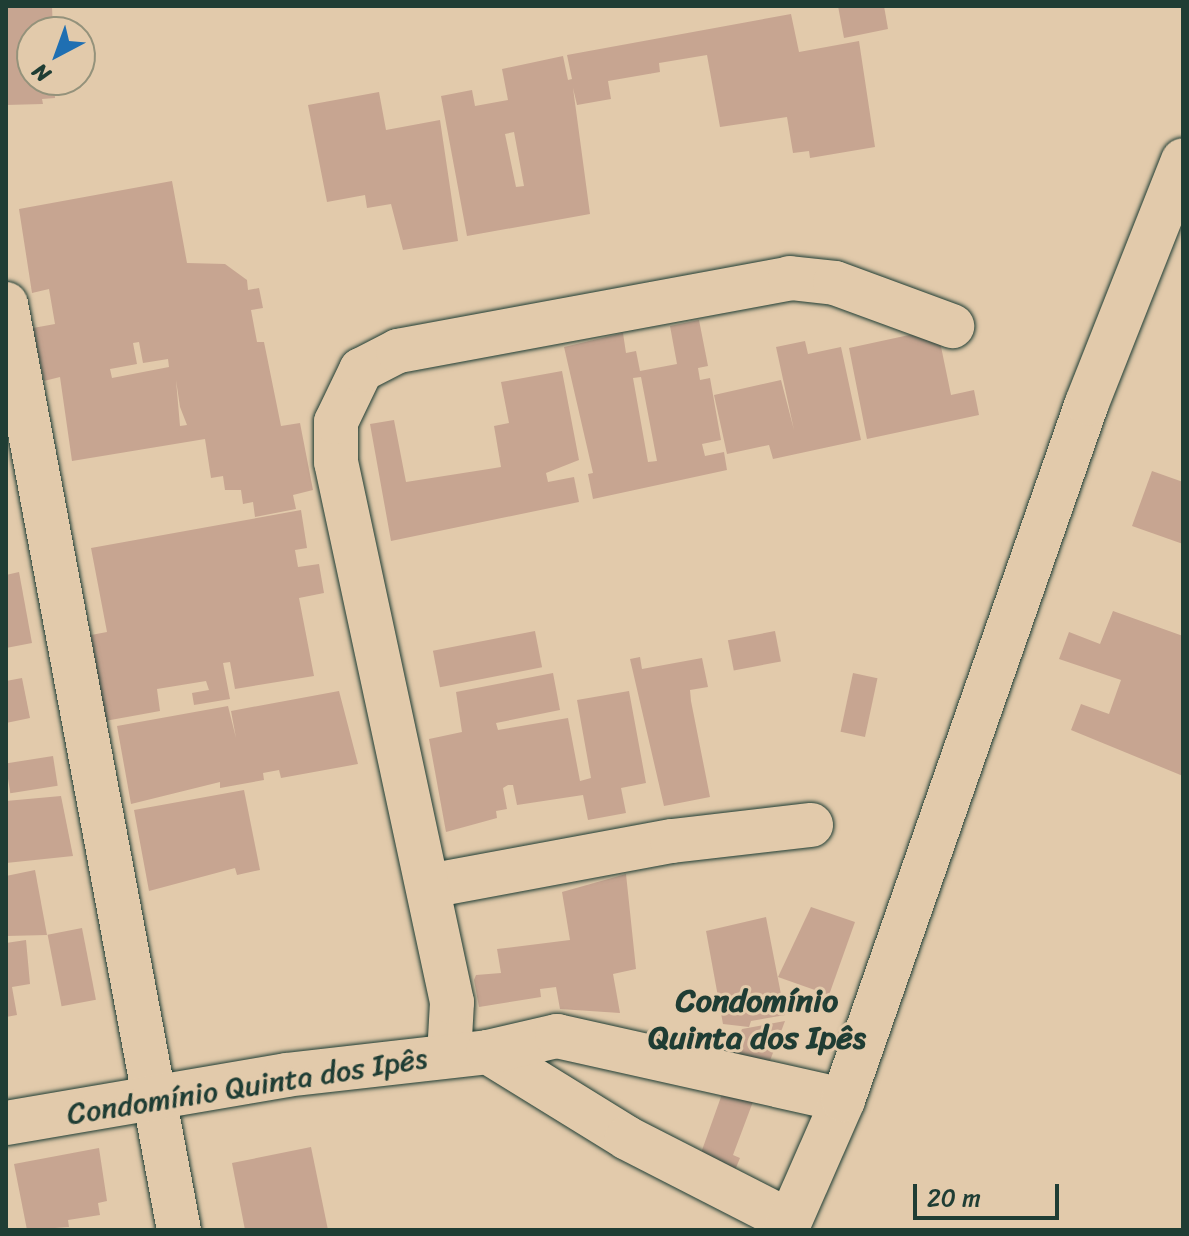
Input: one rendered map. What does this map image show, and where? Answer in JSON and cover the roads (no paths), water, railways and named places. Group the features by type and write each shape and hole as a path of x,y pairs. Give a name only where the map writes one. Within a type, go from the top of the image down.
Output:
{"street":[{"path":"952,326 835,283 790,278 398,351 361,370 336,422 336,462 452,1002 469,1054 788,1225 843,1100 1087,403 1183,160"},
{"path":"6,304 179,1230"},
{"path":"429,886 672,841 811,825"},
{"name":"Condomínio Quinta dos Ipês","path":"6,1123 286,1075 469,1054 557,1036 843,1100"}],"district":[{"name":"Condomínio Quinta dos Ipês","path":"757,1020"}]}
